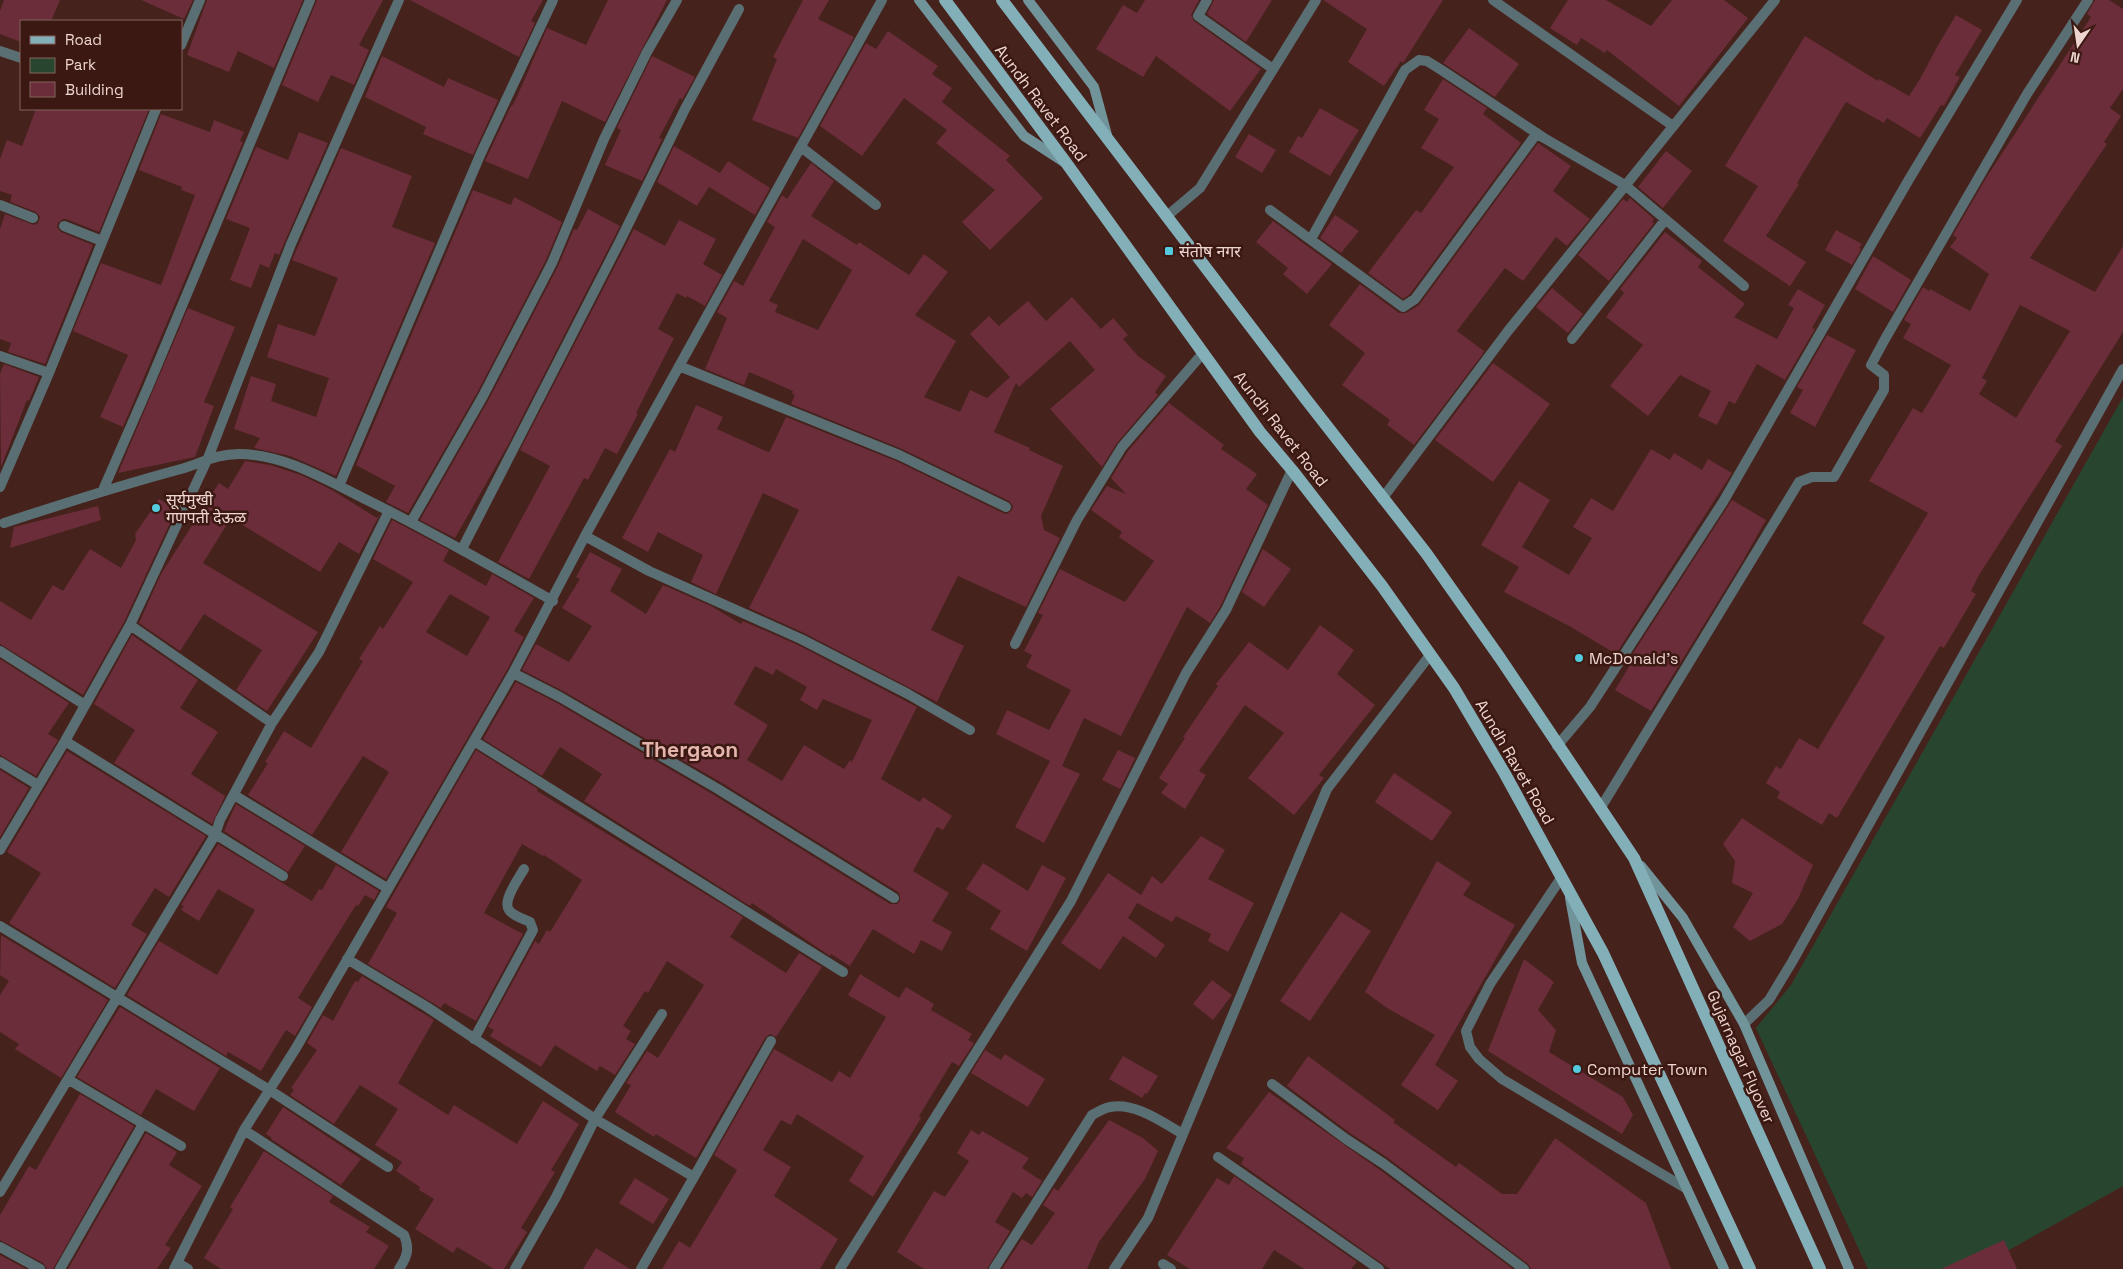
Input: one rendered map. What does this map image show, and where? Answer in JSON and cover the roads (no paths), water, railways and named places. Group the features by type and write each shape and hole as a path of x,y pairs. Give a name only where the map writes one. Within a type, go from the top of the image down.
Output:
{"main road":[{"name":"Aundh Ravet Road","path":"945,0 1260,432 1382,586 1454,688 1501,767 1569,892"},
{"name":"Aundh Ravet Road","path":"1002,0 1382,500 1426,553 1500,658 1557,746 1634,858"},
{"name":"Gujarnagar Flyover","path":"1634,858 1820,1269"},
{"path":"1569,892 1603,953 1750,1269"}],"street":[{"path":"182,43 200,0"},
{"path":"103,490 310,0"},
{"path":"0,850 65,741 130,625 208,458 292,244 399,0"},
{"path":"339,486 481,153 553,0"},
{"path":"411,522 483,396 552,262 604,139 647,52 677,0"},
{"path":"188,1269 176,1266 244,1130 268,1089 296,1048 387,888 514,673 585,536 882,0"},
{"path":"919,0 1024,136 1066,164"},
{"path":"1028,0 1094,87 1108,139"},
{"path":"1207,0 1198,16 1273,69"},
{"path":"1167,216 1200,188 1316,0"},
{"path":"1493,0 1673,126"},
{"path":"1382,500 1508,330 1776,0"},
{"path":"1557,746 1590,707 1723,502 1908,182 2017,0"},
{"path":"1600,809 1799,482 1812,477 1834,477 1884,390 1884,374 1872,365 1885,339 2027,94 2088,0"},
{"path":"462,549 619,243 685,109 739,9"},
{"path":"0,51 20,58"},
{"path":"1311,240 1405,70 1419,60 1427,61 1537,133 1624,185 1744,286"},
{"path":"0,487 49,374 156,110"},
{"path":"1270,210 1403,307 1415,299 1537,133"},
{"path":"802,147 876,206"},
{"path":"0,205 33,218"},
{"path":"1572,339 1665,220"},
{"path":"64,226 102,241"},
{"path":"1015,644 1077,520 1122,447 1203,353"},
{"path":"0,356 49,374"},
{"path":"679,366 899,455 1006,507"},
{"path":"1744,1024 1769,1000 1792,962 2123,370"},
{"path":"1,523 103,490 190,467 208,458 238,454 259,455 303,468 462,549 553,601"},
{"path":"840,1269 1071,902 1186,673 1226,610 1292,470"},
{"path":"0,1192 215,834 272,723 319,652 389,511"},
{"path":"585,536 649,571 801,639 908,694 970,730"},
{"path":"130,625 272,723"},
{"path":"0,651 85,705"},
{"path":"1114,1269 1148,1218 1327,789 1430,655"},
{"path":"514,673 560,697 718,789 894,898"},
{"path":"65,741 283,876"},
{"path":"474,741 843,972"},
{"path":"0,762 38,785"},
{"path":"234,795 387,888"},
{"path":"1634,858 1683,918 1744,1024 1849,1269"},
{"path":"474,1039 533,930 530,922 510,912 507,906 508,897 524,869"},
{"path":"1561,878 1490,984 1466,1031 1470,1047 1479,1059 1502,1079 1687,1189"},
{"path":"1569,892 1582,963 1724,1269"},
{"path":"0,926 118,996 268,1089 388,1167"},
{"path":"347,959 474,1039 595,1119 694,1177"},
{"path":"515,1269 556,1197 595,1119 662,1014"},
{"path":"641,1269 771,1041"},
{"path":"69,1080 181,1146"},
{"path":"1272,1084 1346,1139 1384,1164 1524,1269"},
{"path":"994,1269 1092,1115 1109,1107 1125,1106 1139,1110 1183,1134"},
{"path":"60,1269 143,1124"},
{"path":"244,1130 404,1235 409,1246 406,1258 399,1269"},
{"path":"1218,1157 1379,1269"},
{"path":"0,1247 40,1269"}],"place":[{"name":"संतोष नगर","path":"1169,251"},
{"name":"सूर्यमुखी गणपती देऊळ","path":"156,508"},
{"name":"McDonald's","path":"1579,658"},
{"name":"Computer Town","path":"1577,1069"}],"district":[{"name":"Thergaon","path":"690,749"}]}
